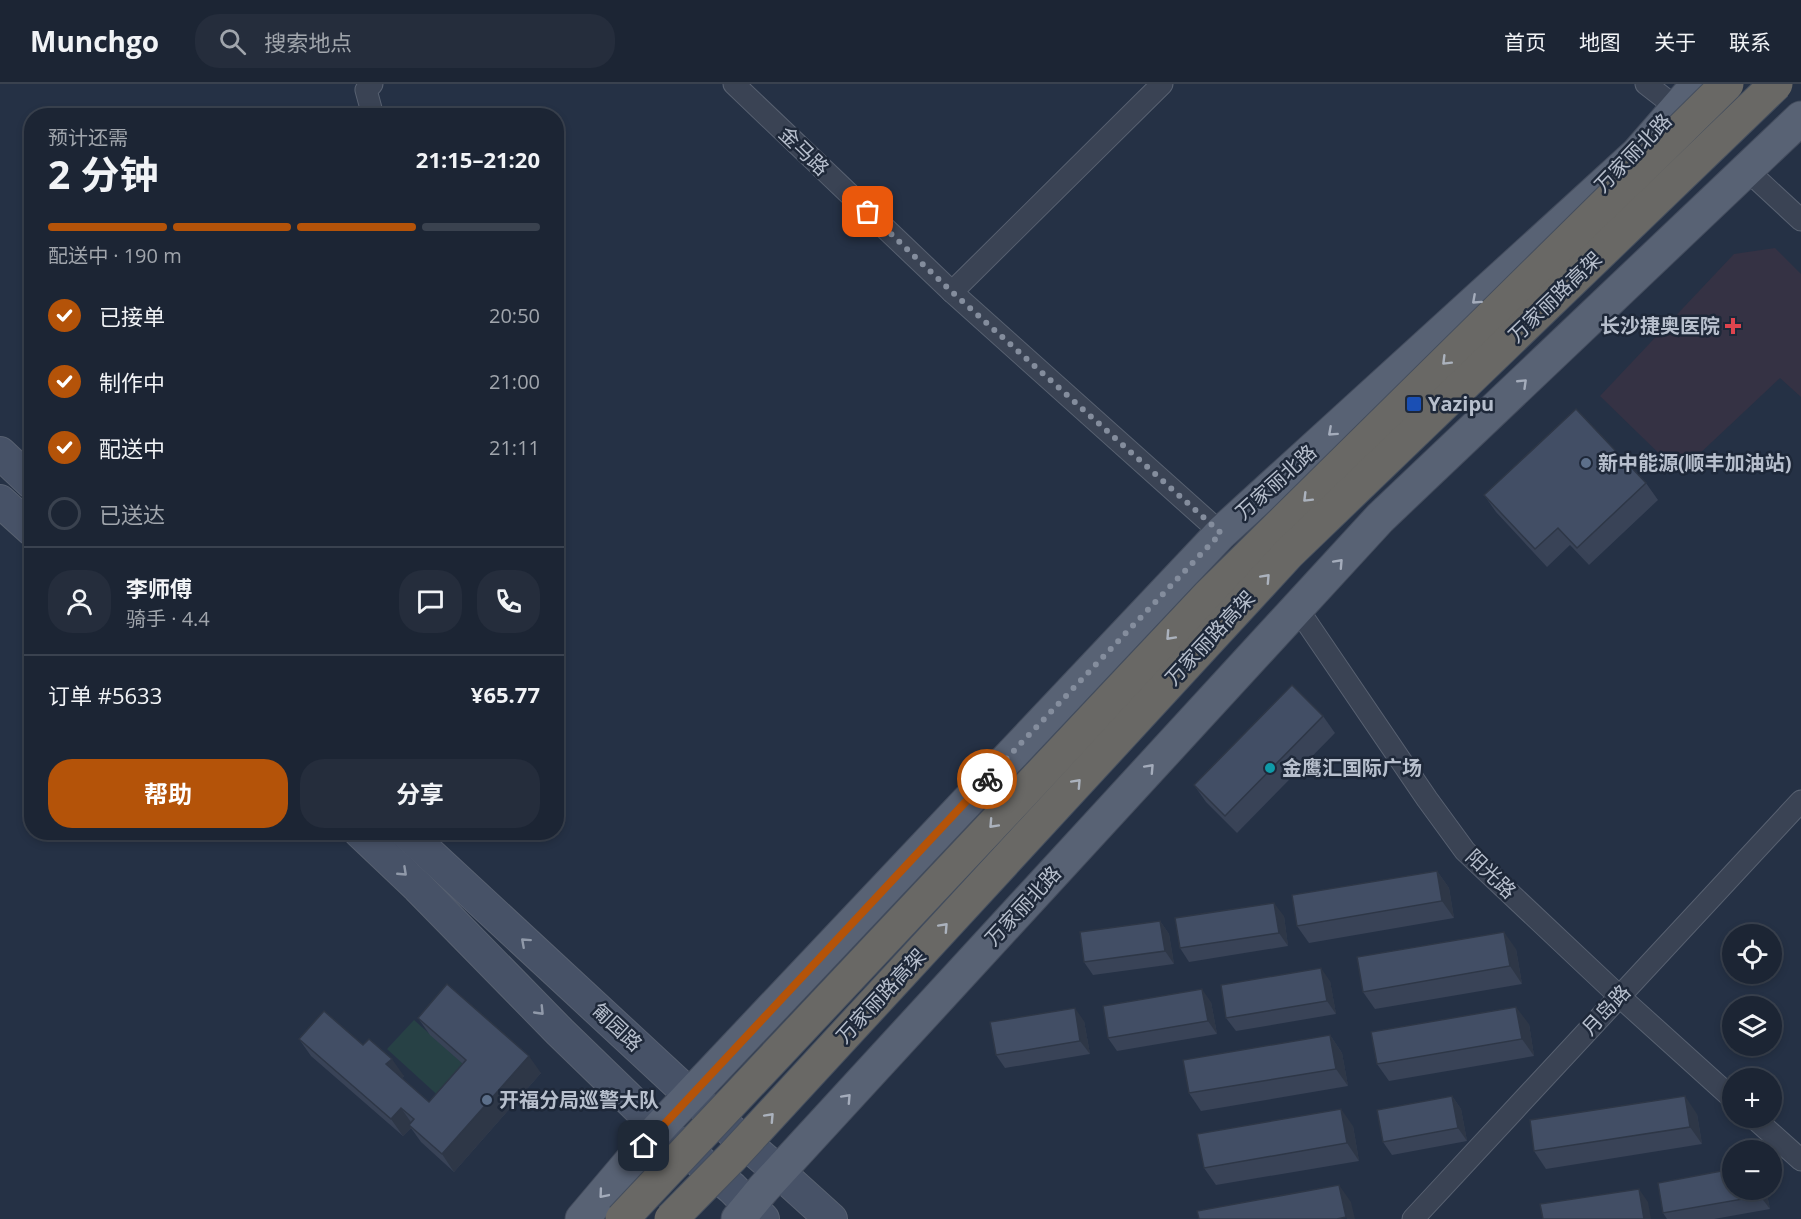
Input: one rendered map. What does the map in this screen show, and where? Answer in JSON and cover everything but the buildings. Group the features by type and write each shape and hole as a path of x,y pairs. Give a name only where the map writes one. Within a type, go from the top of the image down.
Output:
{"highway":[{"name":"万家丽路高架","path":"622,1219 1208,596 1727,84"},
{"name":"万家丽路高架","path":"671,1219 740,1149 1289,553 1776,84"}],"main road":[{"name":"万家丽北路","path":"582,1219 659,1128 1221,533 1637,154 1698,84"},
{"name":"万家丽北路","path":"750,1215 779,1172 1380,518 1801,118"},
{"path":"0,453 24,476"},
{"path":"2,506 24,524"},
{"path":"369,840 418,886 560,1032 659,1128 732,1188 750,1215"},
{"name":"匍园路","path":"415,840 690,1096 831,1219"}],"street":[{"path":"371,108 366,90 372,84"},
{"name":"金马路","path":"734,84 952,292 1221,533"},
{"path":"952,292 1162,84"},
{"path":"1646,84 1677,108"},
{"path":"1747,170 1801,220"},
{"path":"2,506 24,490"},
{"name":"阳光路","path":"1298,608 1426,798 1465,851 1722,1089"},
{"name":"月岛路","path":"1413,1219 1801,801"},
{"path":"1765,1128 1801,1160"}],"shaded area":[{"name":"长沙捷奥医院","path":"1775,248 1801,274 1801,397 1780,378 1679,473 1600,396 1734,254"}],"green space":[{"path":"414,1020 470,1070 443,1100 387,1049"}],"way so far":[{"path":"868,212 952,292 1221,533 987,779"}],"place":[{"name":"长沙捷奥医院","path":"1733,326"},
{"name":"Yazipu","path":"1414,404"},
{"name":"新中能源(顺丰加油站)","path":"1586,463"},
{"name":"金鹰汇国际广场","path":"1270,768"},
{"name":"开福分局巡警大队","path":"487,1100"}],"route":[{"path":"644,1146 987,779"}]}
